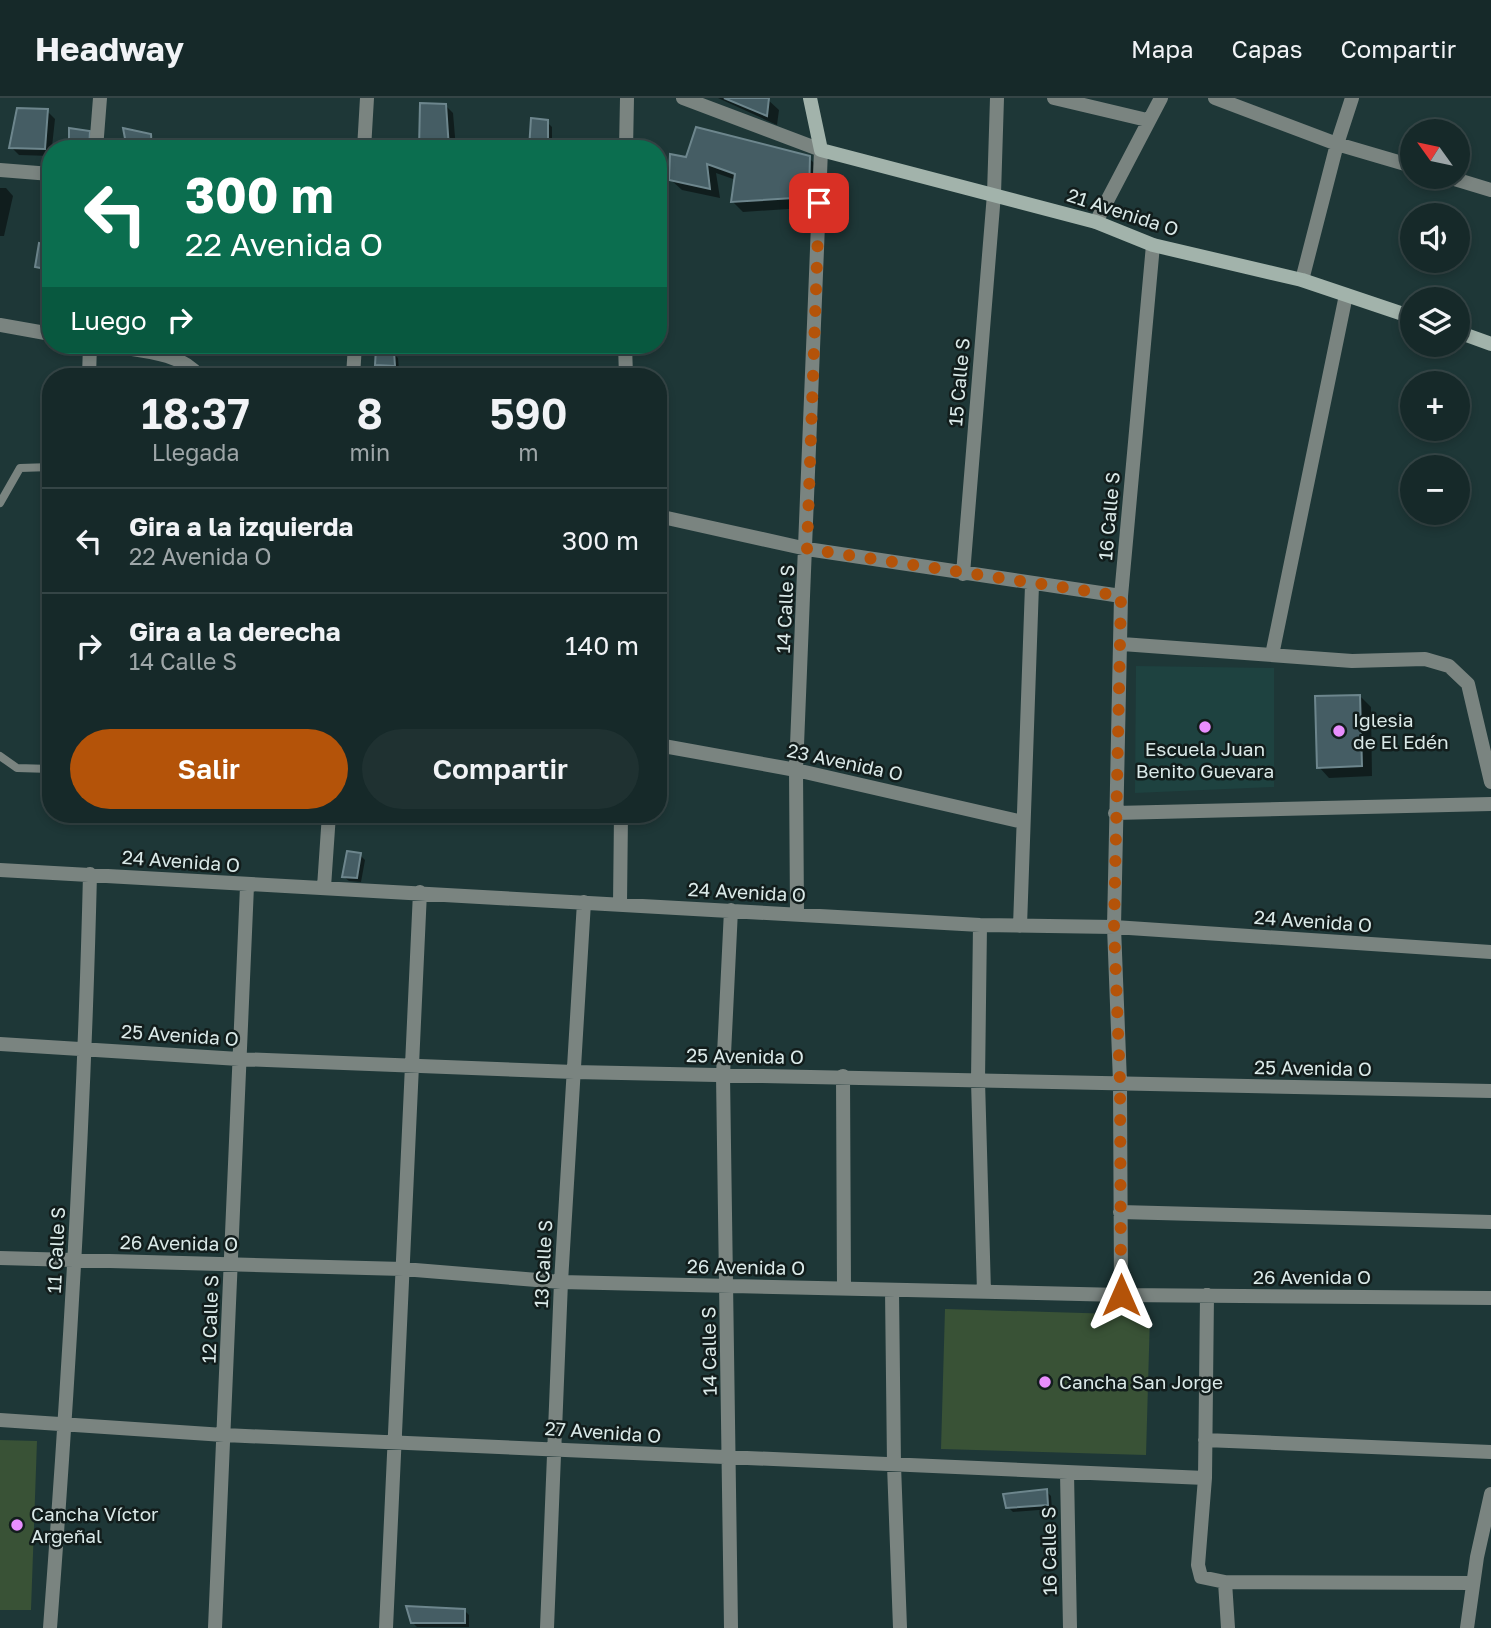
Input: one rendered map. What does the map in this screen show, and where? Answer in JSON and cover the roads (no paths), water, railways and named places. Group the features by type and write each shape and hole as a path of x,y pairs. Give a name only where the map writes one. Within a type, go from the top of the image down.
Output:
{"street":[{"path":"97,140 100,98"},
{"path":"365,140 367,98"},
{"path":"626,140 627,98"},
{"path":"683,98 821,150"},
{"name":"14 Calle S","path":"797,914 796,770 821,150 810,98"},
{"name":"15 Calle S","path":"963,574 994,194 997,98"},
{"path":"1054,98 1147,120"},
{"path":"1096,222 1147,120 1161,98"},
{"path":"1215,98 1337,144 1400,162"},
{"path":"1302,280 1337,144 1352,98"},
{"name":"21 Avenida O","path":"821,150 1096,222 1153,245 1302,280 1400,313"},
{"path":"0,170 42,173"},
{"path":"1470,184 1491,190"},
{"name":"16 Calle S","path":"1121,1295 1120,1082 1114,927 1121,596 1153,245"},
{"path":"1272,655 1346,295"},
{"path":"0,325 42,332"},
{"path":"1470,335 1491,341"},
{"path":"156,354 172,357 192,368"},
{"path":"667,518 807,549 1032,585 1121,596"},
{"path":"1020,926 1032,585"},
{"path":"1122,644 1352,661 1425,659 1449,666 1468,684 1486,732 1491,782"},
{"name":"23 Avenida O","path":"667,747 796,770 1023,822"},
{"path":"1115,813 1491,804"},
{"path":"324,887 328,823"},
{"path":"620,904 621,823"},
{"name":"24 Avenida O","path":"0,870 197,879 247,886 420,892 980,925 1114,927 1491,952"},
{"name":"11 Calle S","path":"50,1628 65,1423 86,1048 90,874"},
{"name":"12 Calle S","path":"215,1628 247,886"},
{"path":"386,1628 420,892"},
{"name":"13 Calle S","path":"547,1628 561,1282 584,902"},
{"name":"14 Calle S","path":"731,910 723,1074 731,1628"},
{"path":"980,925 978,1081 984,1292"},
{"name":"25 Avenida O","path":"0,1044 239,1059 575,1072 1491,1091"},
{"path":"843,1076 844,1289"},
{"path":"1120,1212 1491,1222"},
{"name":"26 Avenida O","path":"0,1258 403,1269 561,1282 1121,1295 1491,1298"},
{"path":"892,1290 894,1465 900,1628"},
{"path":"1207,1296 1205,1478 1198,1565 1201,1577 1225,1582 1473,1583"},
{"name":"27 Avenida O","path":"0,1420 224,1436 554,1448 729,1460 1205,1478"},
{"path":"1205,1440 1491,1452"},
{"name":"16 Calle S","path":"1067,1473 1070,1628"},
{"path":"1466,1628 1491,1494"},
{"path":"1225,1582 1228,1628"}],"lane":[{"path":"0,503 20,468 42,467"},
{"path":"0,756 17,768 42,769"}],"place":[{"name":"Escuela Juan Benito Guevara","path":"1205,727"},
{"name":"Iglesia de El Edén","path":"1339,731"},
{"name":"Cancha San Jorge","path":"1045,1382"},
{"name":"Cancha Víctor Argeñal","path":"17,1525"}]}
